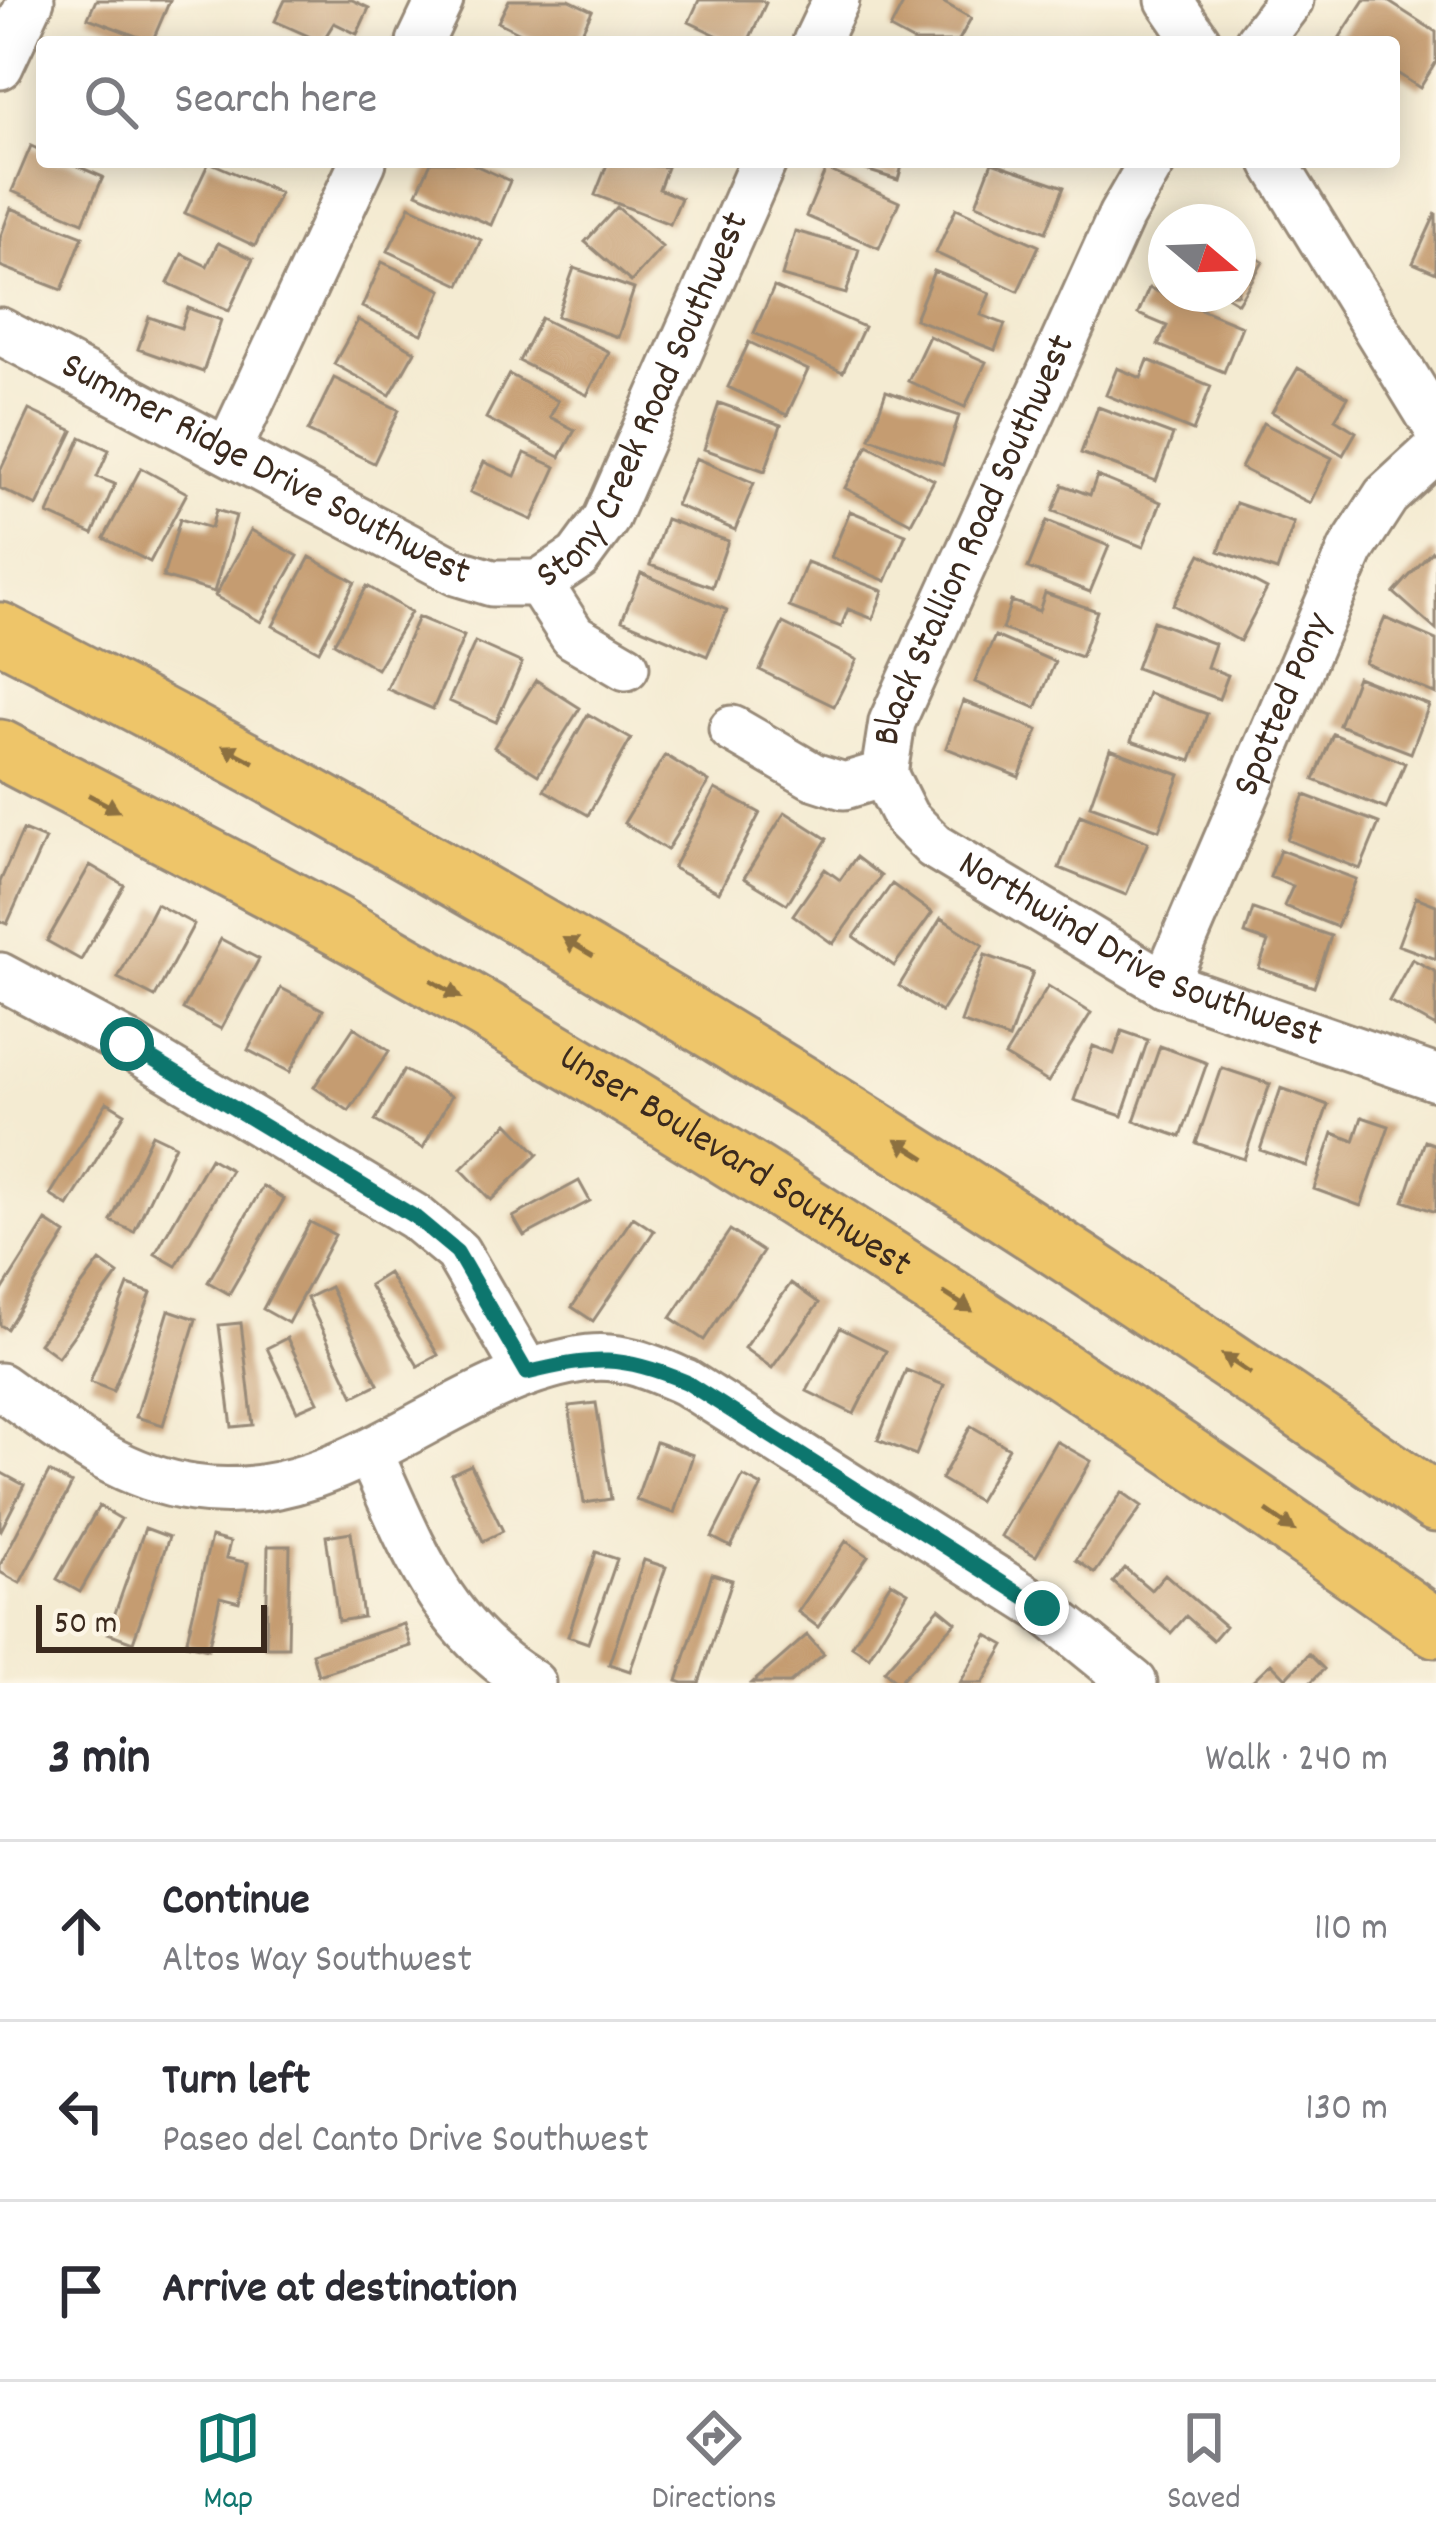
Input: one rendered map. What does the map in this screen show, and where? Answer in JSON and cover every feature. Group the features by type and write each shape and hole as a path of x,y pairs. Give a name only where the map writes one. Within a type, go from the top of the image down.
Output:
{"main road":[{"path":"0,632 323,800 704,1021 1022,1220 1436,1503"},
{"name":"Unser Boulevard Southwest","path":"0,748 382,951 685,1131 1064,1371 1436,1628"}],"street":[{"path":"0,66 31,0"},
{"path":"423,36 440,0"},
{"path":"819,36 836,0"},
{"path":"1169,0 1194,36"},
{"path":"1263,36 1290,0"},
{"path":"228,451 361,168"},
{"name":"Stony Creek Road Southwest","path":"626,668 573,636 539,583 578,557 606,519 760,168"},
{"name":"Black Stallion Road Southwest","path":"732,729 813,776 844,785 884,774 892,722 1121,216 1149,168"},
{"path":"1278,168 1436,426"},
{"name":"Summer Ridge Drive Southwest","path":"0,331 456,572 492,583 539,583"},
{"name":"Spotted Pony","path":"1165,984 1351,550 1386,496 1436,449"},
{"name":"Northwind Drive Southwest","path":"884,774 906,818 934,846 1165,984 1436,1078"},
{"path":"0,976 127,1044 415,1217 457,1252 527,1373"},
{"path":"0,1386 92,1452 135,1472 194,1489 272,1485 312,1477 370,1454 527,1373 592,1358 638,1361 686,1382 1042,1608 1134,1683"},
{"path":"370,1454 432,1586 452,1617 477,1646 532,1683"}],"building":[{"path":"96,0 170,0 155,36 136,36 88,18"},
{"path":"285,0 352,0 369,8 357,34 334,23 326,36 309,36 275,21"},
{"path":"509,0 569,0 592,11 580,36 527,36 498,22"},
{"path":"699,0 766,3 751,36 718,36 689,22"},
{"path":"905,0 939,0 971,18 961,36 903,36 890,29"},
{"path":"1364,0 1386,0 1436,32 1436,62 1420,88 1400,75 1400,36 1341,36"},
{"path":"31,146 36,148 36,168 82,168 103,177 83,222 12,191"},
{"path":"206,168 223,168 280,193 255,246 185,213"},
{"path":"428,168 481,168 510,181 491,225 417,193"},
{"path":"606,168 667,168 659,189 681,198 670,224 595,195"},
{"path":"860,168 901,168 898,180"},
{"path":"990,168 1009,168 1064,187 1046,232 976,204"},
{"path":"826,169 899,202 879,248 806,216"},
{"path":"410,206 481,240 460,285 388,251"},
{"path":"617,207 662,247 631,282 585,242"},
{"path":"11,208 83,236 62,290 0,266 0,238"},
{"path":"956,208 1039,246 1018,291 936,253"},
{"path":"1436,213 1436,273 1413,263"},
{"path":"795,231 859,249 846,294 782,276"},
{"path":"218,243 253,259 229,311 168,283 182,254 207,266"},
{"path":"382,262 442,290 422,334 362,307"},
{"path":"574,268 634,289 618,337 557,316"},
{"path":"934,271 990,293 981,315 1005,324 995,350 915,319"},
{"path":"774,287 864,327 843,372 754,333"},
{"path":"1148,290 1148,312 1208,312 1242,326 1224,372 1158,345 1167,326 1138,314"},
{"path":"188,308 221,320 203,372 138,349 149,317 181,328"},
{"path":"541,318 609,352 587,395 519,361"},
{"path":"358,320 415,351 390,395 334,364"},
{"path":"929,336 986,362 965,407 908,381"},
{"path":"749,342 808,370 787,415 728,387"},
{"path":"1148,360 1211,386 1193,431 1106,395 1117,368 1141,378"},
{"path":"1298,368 1348,397 1335,419 1356,432 1343,455 1272,412"},
{"path":"509,374 558,401 550,417 575,430 560,457 486,418"},
{"path":"334,378 399,410 374,463 308,431"},
{"path":"886,391 959,416 943,464 870,438"},
{"path":"719,403 781,425 765,471 704,449"},
{"path":"1098,407 1173,435 1156,481 1081,453"},
{"path":"29,410 73,431 37,506 0,488 0,471"},
{"path":"1263,423 1332,458 1310,503 1241,468"},
{"path":"81,437 109,450 97,477 115,484 93,534 48,514"},
{"path":"868,445 934,480 911,523 845,488"},
{"path":"525,453 556,467 532,520 470,492 484,462 515,476"},
{"path":"696,458 754,483 735,530 676,505"},
{"path":"141,468 187,493 150,562 104,538"},
{"path":"1097,476 1161,502 1143,547 1053,511 1063,485 1090,495"},
{"path":"1236,503 1294,523 1277,571 1219,551"},
{"path":"216,510 236,516 214,592 163,577 180,519 211,528"},
{"path":"850,511 906,534 886,581 831,557"},
{"path":"666,519 728,541 712,587 650,565"},
{"path":"1047,521 1109,546 1090,592 1028,568"},
{"path":"251,530 298,556 261,622 215,596"},
{"path":"1432,551 1436,554 1436,630 1394,593"},
{"path":"1201,554 1267,589 1240,641 1173,605"},
{"path":"310,557 355,582 319,651 273,626"},
{"path":"807,562 883,591 873,619 848,609 841,627 789,607"},
{"path":"641,573 727,610 707,656 622,620"},
{"path":"367,586 411,612 377,669 334,643"},
{"path":"1045,593 1097,611 1081,657 1002,629 1011,601 1039,611"},
{"path":"418,617 464,636 433,709 387,689"},
{"path":"1385,618 1436,640 1436,694 1365,663"},
{"path":"1153,621 1215,644 1207,667 1228,675 1219,699 1136,668"},
{"path":"783,623 857,660 834,706 760,670"},
{"path":"995,636 1055,662 1036,708 975,682"},
{"path":"475,642 522,663 496,722 449,701"},
{"path":"1357,677 1429,705 1411,753 1339,725"},
{"path":"536,680 580,708 538,775 494,747"},
{"path":"1148,693 1207,714 1191,761 1131,741"},
{"path":"963,701 1038,730 1019,777 946,748"},
{"path":"588,714 631,739 588,815 544,790"},
{"path":"1333,734 1405,763 1386,809 1314,780"},
{"path":"1110,749 1180,775 1159,830 1090,805"},
{"path":"665,755 709,782 667,850 624,823"},
{"path":"715,789 760,813 719,892 673,868"},
{"path":"1305,795 1379,823 1360,869 1287,840"},
{"path":"785,812 827,839 787,904 744,878"},
{"path":"1080,815 1148,842 1126,895 1059,868"},
{"path":"23,830 45,839 7,924 0,921 0,882"},
{"path":"1280,850 1356,879 1337,927 1284,906 1293,886 1270,877"},
{"path":"856,857 881,876 833,944 793,915 825,869 840,880"},
{"path":"90,865 124,885 81,960 47,941"},
{"path":"892,884 932,913 894,966 854,937"},
{"path":"1416,897 1436,905 1436,959 1398,945"},
{"path":"156,904 194,924 155,997 118,978"},
{"path":"1253,909 1331,936 1314,987 1259,968 1268,942 1245,934"},
{"path":"941,918 983,945 941,1012 899,986"},
{"path":"221,939 259,959 221,1029 183,1009"},
{"path":"985,955 1033,972 1009,1039 961,1022"},
{"path":"1412,959 1436,972 1436,1027 1389,1001"},
{"path":"1048,986 1091,1013 1048,1082 1005,1056"},
{"path":"281,988 323,1010 290,1072 248,1050"},
{"path":"354,1027 389,1051 349,1111 314,1087"},
{"path":"1122,1031 1148,1040 1122,1116 1074,1100 1093,1046 1114,1054"},
{"path":"1160,1046 1207,1063 1181,1137 1134,1121"},
{"path":"1222,1068 1270,1084 1244,1159 1196,1143"},
{"path":"404,1070 451,1096 423,1148 375,1121"},
{"path":"1281,1088 1328,1105 1307,1166 1260,1150"},
{"path":"107,1102 125,1113 68,1206 50,1195"},
{"path":"1362,1117 1389,1126 1361,1206 1314,1189 1333,1133 1354,1141"},
{"path":"508,1123 538,1154 491,1200 461,1169"},
{"path":"152,1134 175,1145 134,1232 111,1221"},
{"path":"1425,1141 1436,1145 1436,1212 1404,1201"},
{"path":"210,1158 231,1170 176,1266 155,1254"},
{"path":"579,1181 590,1201 524,1236 513,1217"},
{"path":"263,1186 284,1199 229,1294 208,1282"},
{"path":"633,1217 654,1231 593,1321 572,1307"},
{"path":"46,1221 66,1234 7,1329 0,1325 0,1294"},
{"path":"310,1222 335,1235 288,1323 263,1309"},
{"path":"730,1230 763,1252 704,1340 671,1318"},
{"path":"100,1261 118,1274 58,1357 39,1343"},
{"path":"388,1273 438,1355 418,1366 369,1285"},
{"path":"791,1283 819,1303 772,1368 744,1348"},
{"path":"128,1285 151,1293 113,1391 90,1382"},
{"path":"330,1287 378,1384 354,1396 307,1298"},
{"path":"169,1310 196,1319 163,1425 136,1417"},
{"path":"241,1323 253,1425 232,1427 219,1325"},
{"path":"840,1328 886,1351 854,1414 807,1391"},
{"path":"287,1338 318,1402 297,1411 267,1348"},
{"path":"906,1370 944,1385 916,1455 878,1440"},
{"path":"596,1403 611,1499 584,1503 569,1406"},
{"path":"971,1426 1009,1448 978,1501 941,1479"},
{"path":"1056,1441 1091,1461 1036,1556 1001,1536"},
{"path":"656,1442 693,1455 674,1513 636,1500"},
{"path":"471,1465 503,1531 483,1541 451,1474"},
{"path":"0,1472 24,1485 0,1532"},
{"path":"49,1472 72,1484 20,1583 0,1572 0,1565"},
{"path":"743,1476 762,1486 731,1547 712,1537"},
{"path":"1122,1492 1142,1506 1095,1573 1076,1560"},
{"path":"99,1506 121,1519 80,1592 57,1579"},
{"path":"145,1528 169,1537 133,1642 108,1633"},
{"path":"351,1532 363,1617 338,1621 326,1536"},
{"path":"211,1537 230,1542 226,1558 248,1563 239,1602 220,1597 208,1649 186,1644"},
{"path":"846,1541 868,1556 818,1627 798,1612"},
{"path":"268,1546 290,1546 288,1647 266,1647"},
{"path":"596,1552 617,1559 588,1643 568,1636"},
{"path":"644,1560 666,1567 630,1671 609,1664"},
{"path":"1125,1568 1151,1590 1165,1574 1225,1626 1213,1640 1186,1616 1171,1633 1113,1582"},
{"path":"712,1574 732,1580 699,1683 683,1683 677,1681"},
{"path":"891,1582 908,1592 869,1657 852,1646"},
{"path":"939,1608 956,1622 898,1683 884,1671"},
{"path":"404,1624 411,1646 318,1675 312,1653"},
{"path":"807,1635 824,1654 790,1683 752,1683"},
{"path":"987,1635 1005,1645 983,1683 960,1683"},
{"path":"1309,1654 1324,1669 1310,1683 1250,1683 1271,1663 1286,1678"}],"route":[{"path":"127,1044 415,1217 457,1252 527,1373 592,1358 638,1361 686,1382 1042,1608"}]}
